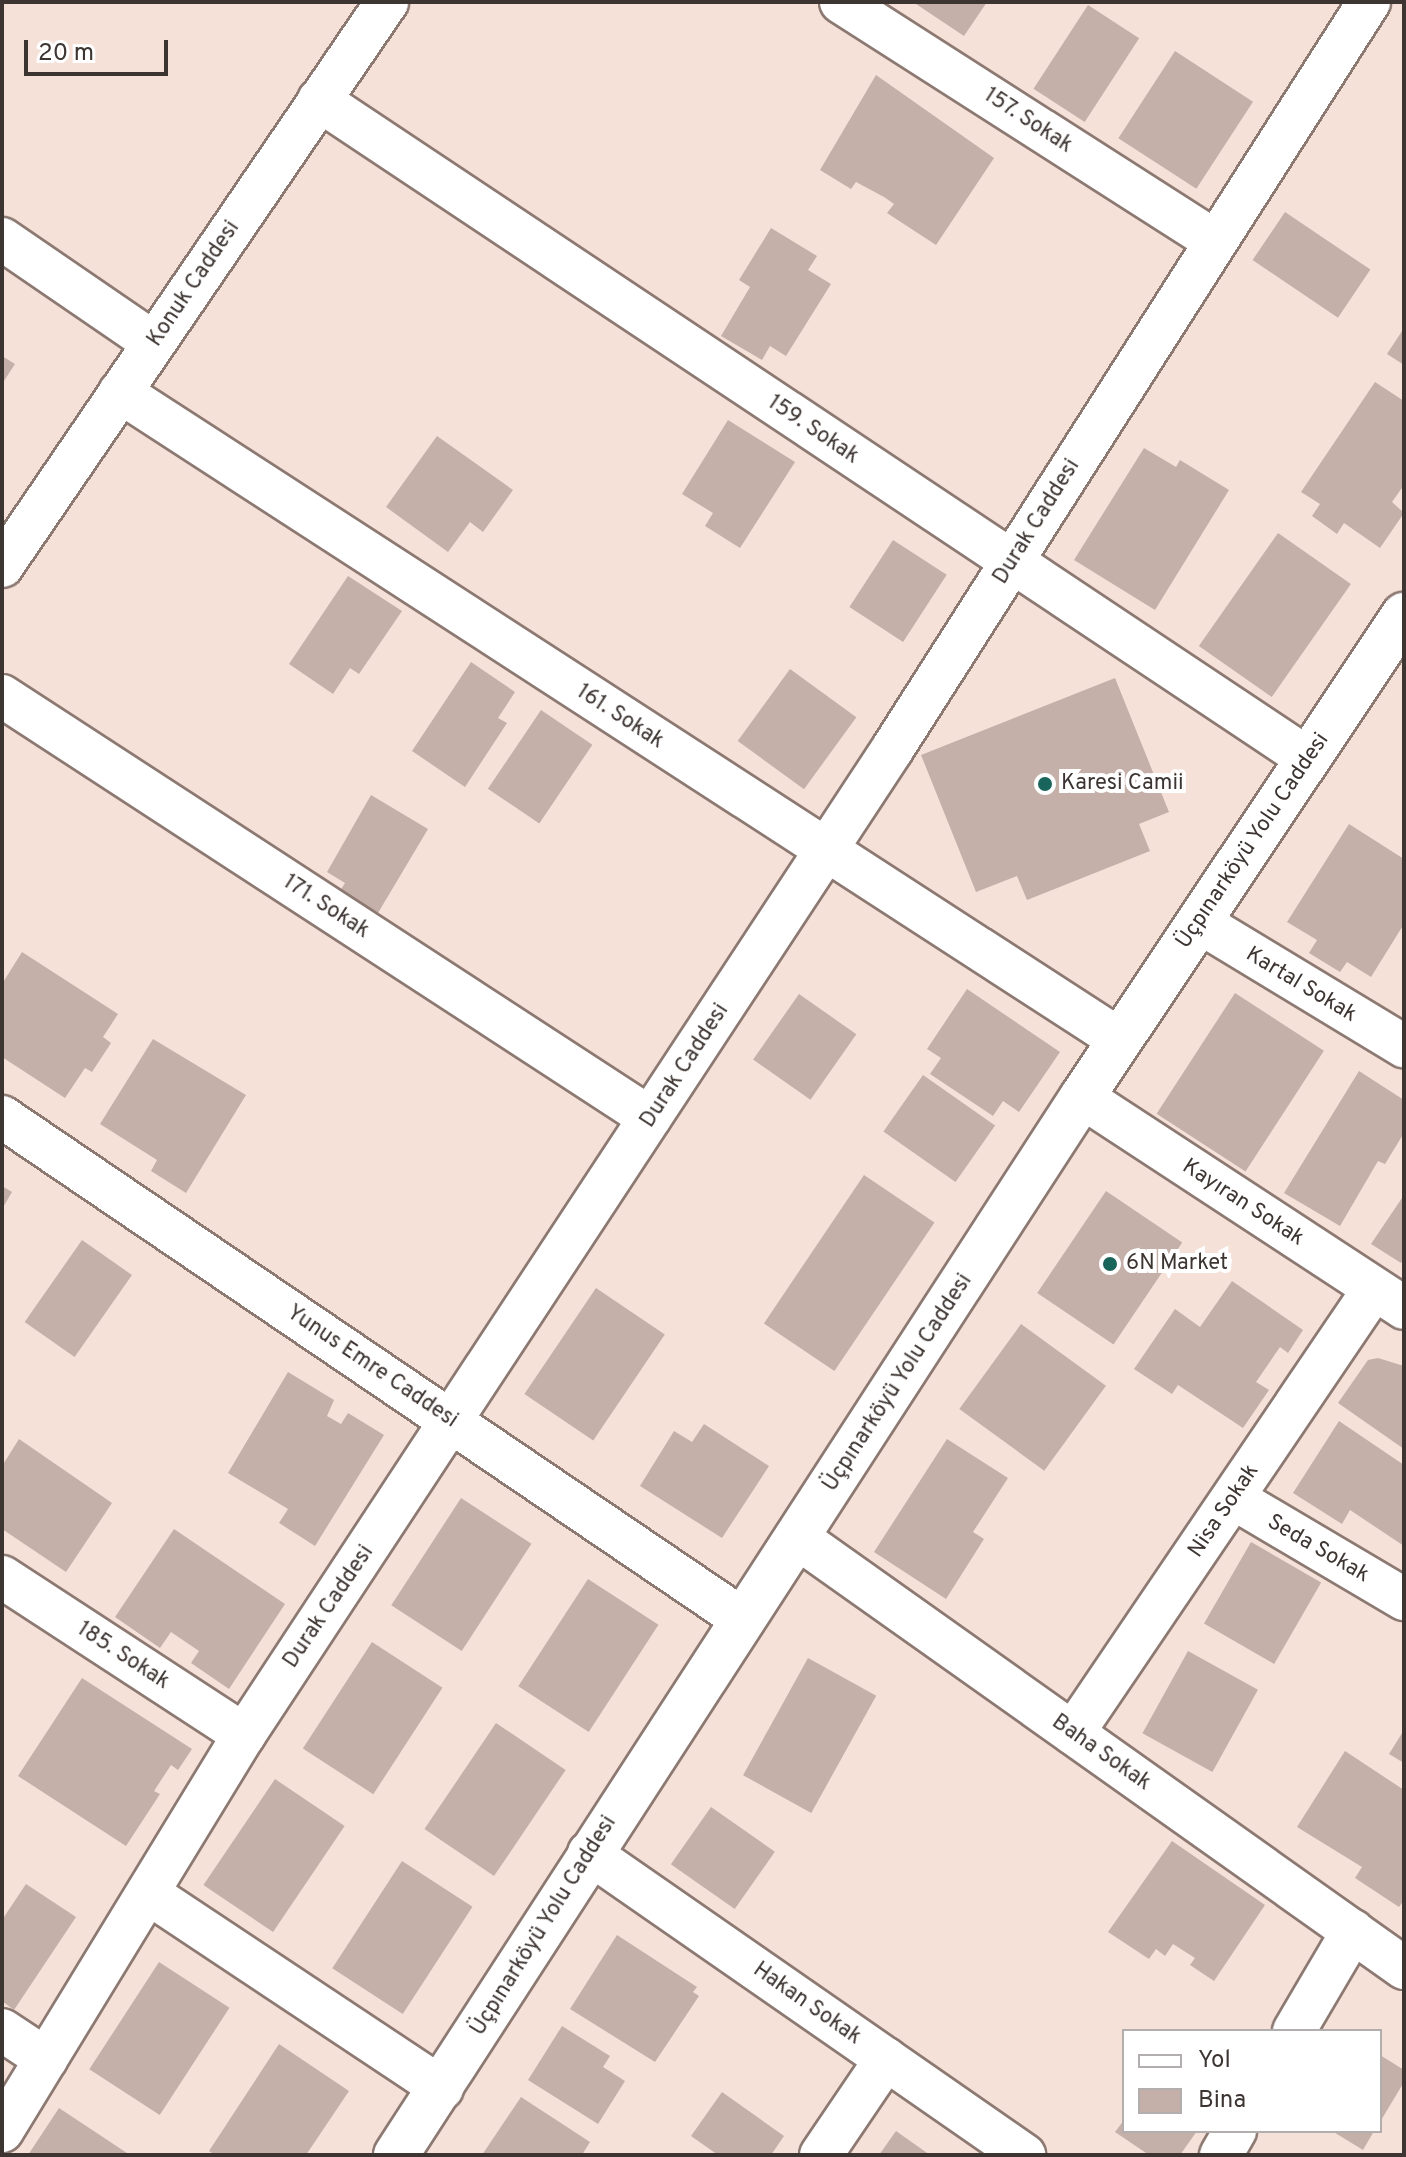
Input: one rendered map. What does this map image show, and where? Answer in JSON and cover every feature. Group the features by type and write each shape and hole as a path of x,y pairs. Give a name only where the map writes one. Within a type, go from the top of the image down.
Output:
{"main road":[{"name":"Üçpınarköyü Yolu Caddesi","path":"396,2155 1082,1097 1404,615"}],"street":[{"name":"Konuk Caddesi","path":"2,566 387,2"},
{"name":"157. Sokak","path":"841,2 1214,241"},
{"name":"Durak Caddesi","path":"2,2131 244,1735 827,851 1369,2"},
{"name":"159. Sokak","path":"319,100 1307,758"},
{"path":"2,239 154,343"},
{"name":"161. Sokak","path":"120,392 1120,1040"},
{"name":"171. Sokak","path":"2,696 650,1118"},
{"name":"Kartal Sokak","path":"1199,922 1404,1046"},
{"name":"Kayıran Sokak","path":"1082,1097 1389,1298"},
{"name":"Yunus Emre Caddesi","path":"2,1117 742,1619"},
{"name":"Nisa Sokak","path":"1073,1733 1233,1498 1389,1298"},
{"name":"Seda Sokak","path":"1233,1498 1404,1599"},
{"name":"Baha Sokak","path":"798,1538 1404,1968"},
{"name":"185. Sokak","path":"2,1577 244,1735"},
{"name":"Hakan Sokak","path":"589,1853 1024,2155"},
{"path":"148,1893 442,2088"},
{"path":"1295,2029 1353,1931"},
{"path":"2,2030 46,2059"},
{"path":"821,2155 886,2059"},
{"path":"1221,2155 1234,2133"}],"building":[{"path":"913,2 987,2 964,36"},
{"path":"1088,5 1139,38 1085,122 1034,89"},
{"path":"1175,51 1253,102 1196,189 1118,138"},
{"path":"876,75 994,158 936,245 887,213 894,204 884,197 856,182 851,189 820,170"},
{"path":"1285,212 1370,270 1338,318 1253,260"},
{"path":"771,228 817,256 808,270 831,284 786,356 770,346 762,360 721,336 750,287 739,280"},
{"path":"1404,328 1404,365 1387,354"},
{"path":"2,356 15,364 2,384"},
{"path":"1375,382 1404,401 1404,485 1392,502 1404,513 1380,548 1344,523 1337,534 1312,516 1320,504 1301,492"},
{"path":"728,420 795,462 740,548 705,526 713,513 682,494"},
{"path":"437,436 513,490 483,532 470,522 448,552 386,507"},
{"path":"1144,448 1176,467 1180,460 1229,490 1155,610 1074,560"},
{"path":"1278,533 1351,584 1272,697 1199,646"},
{"path":"893,540 947,575 903,642 849,607"},
{"path":"348,576 402,611 359,674 350,668 333,694 289,664"},
{"path":"471,662 515,692 498,718 507,723 465,787 412,751"},
{"path":"790,669 856,717 804,789 738,741"},
{"name":"Karesi Camii","path":"1115,678 1169,812 1139,824 1150,851 1027,900 1017,876 976,892 921,755"},
{"path":"541,710 592,745 539,823 488,789"},
{"path":"371,795 428,829 378,913 340,891 345,883 327,872"},
{"path":"1349,824 1404,859 1404,924 1371,977 1347,962 1340,972 1309,953 1317,940 1287,922"},
{"path":"22,952 118,1014 103,1037 111,1043 92,1072 85,1068 65,1098 2,1057 2,984"},
{"path":"967,989 1060,1052 1019,1112 1003,1101 993,1116 930,1074 941,1058 927,1049"},
{"path":"1235,993 1324,1051 1245,1172 1157,1114"},
{"path":"799,994 856,1034 810,1100 753,1060"},
{"path":"153,1039 246,1095 186,1193 151,1171 157,1160 100,1124"},
{"path":"1359,1071 1404,1100 1404,1133 1385,1164 1378,1161 1340,1226 1284,1193"},
{"path":"923,1075 995,1125 956,1182 883,1132"},
{"path":"864,1175 934,1223 834,1371 764,1323"},
{"path":"2,1186 12,1192 2,1209"},
{"path":"1106,1191 1182,1242 1113,1344 1037,1293"},
{"path":"1404,1195 1404,1258 1401,1263 1371,1244"},
{"path":"82,1240 132,1275 75,1357 25,1322"},
{"path":"1232,1281 1303,1330 1288,1353 1280,1347 1256,1382 1269,1390 1243,1428 1178,1385 1172,1394 1134,1369 1175,1309 1200,1327"},
{"path":"596,1288 665,1334 593,1441 524,1394"},
{"path":"1021,1324 1106,1386 1044,1471 959,1409"},
{"path":"1378,1358 1404,1366 1404,1449 1338,1403 1368,1360"},
{"path":"288,1372 334,1400 327,1416 341,1424 348,1413 384,1435 315,1546 279,1523 288,1509 228,1473"},
{"path":"1339,1421 1404,1465 1404,1546 1350,1510 1342,1524 1293,1493"},
{"path":"704,1424 769,1466 722,1538 640,1486 674,1431 692,1442"},
{"path":"19,1439 112,1503 66,1572 2,1529 2,1466"},
{"path":"947,1439 1008,1478 973,1532 984,1539 946,1599 874,1552"},
{"path":"461,1498 531,1544 462,1651 391,1605"},
{"path":"174,1529 285,1604 229,1689 191,1663 199,1651 171,1632 160,1648 115,1617"},
{"path":"1251,1542 1321,1582 1274,1664 1204,1623"},
{"path":"588,1579 658,1625 589,1732 518,1686"},
{"path":"372,1642 442,1688 373,1794 303,1749"},
{"path":"1188,1651 1258,1690 1212,1772 1142,1733"},
{"path":"808,1658 876,1696 811,1813 743,1775"},
{"path":"82,1678 192,1749 178,1770 171,1765 154,1791 160,1794 126,1846 18,1776"},
{"path":"496,1723 566,1770 494,1876 424,1829"},
{"path":"1404,1730 1404,1763 1389,1754"},
{"path":"1345,1751 1404,1790 1404,1900 1399,1907 1355,1878 1362,1867 1297,1827"},
{"path":"275,1779 345,1826 273,1932 203,1885"},
{"path":"711,1807 775,1852 735,1909 671,1864"},
{"path":"1172,1841 1265,1905 1214,1981 1190,1965 1195,1958 1173,1944 1165,1956 1156,1949 1149,1959 1108,1932"},
{"path":"402,1861 472,1907 403,2014 332,1968"},
{"path":"26,1884 76,1917 14,2010 2,2001 2,1920"},
{"path":"617,1935 697,1987 693,1992 699,1996 655,2062 570,2009"},
{"path":"159,1962 229,2008 160,2115 89,2069"},
{"path":"562,2026 610,2056 603,2067 625,2081 598,2124 528,2080"},
{"path":"279,2044 349,2091 306,2155 215,2155 209,2151"},
{"path":"1382,2056 1404,2070 1404,2082 1382,2119"},
{"path":"722,2092 784,2136 771,2155 718,2155 691,2136"},
{"path":"521,2097 590,2142 582,2155 482,2155"},
{"path":"59,2108 130,2155 28,2155"},
{"path":"1122,2123 1122,2133 1196,2133 1180,2155 1149,2155 1115,2132"},
{"path":"896,2131 930,2155 879,2155"},
{"path":"1335,2133 1373,2133 1363,2150"}],"place":[{"name":"Karesi Camii","path":"1045,784"},
{"name":"6N Market","path":"1110,1264"}]}
